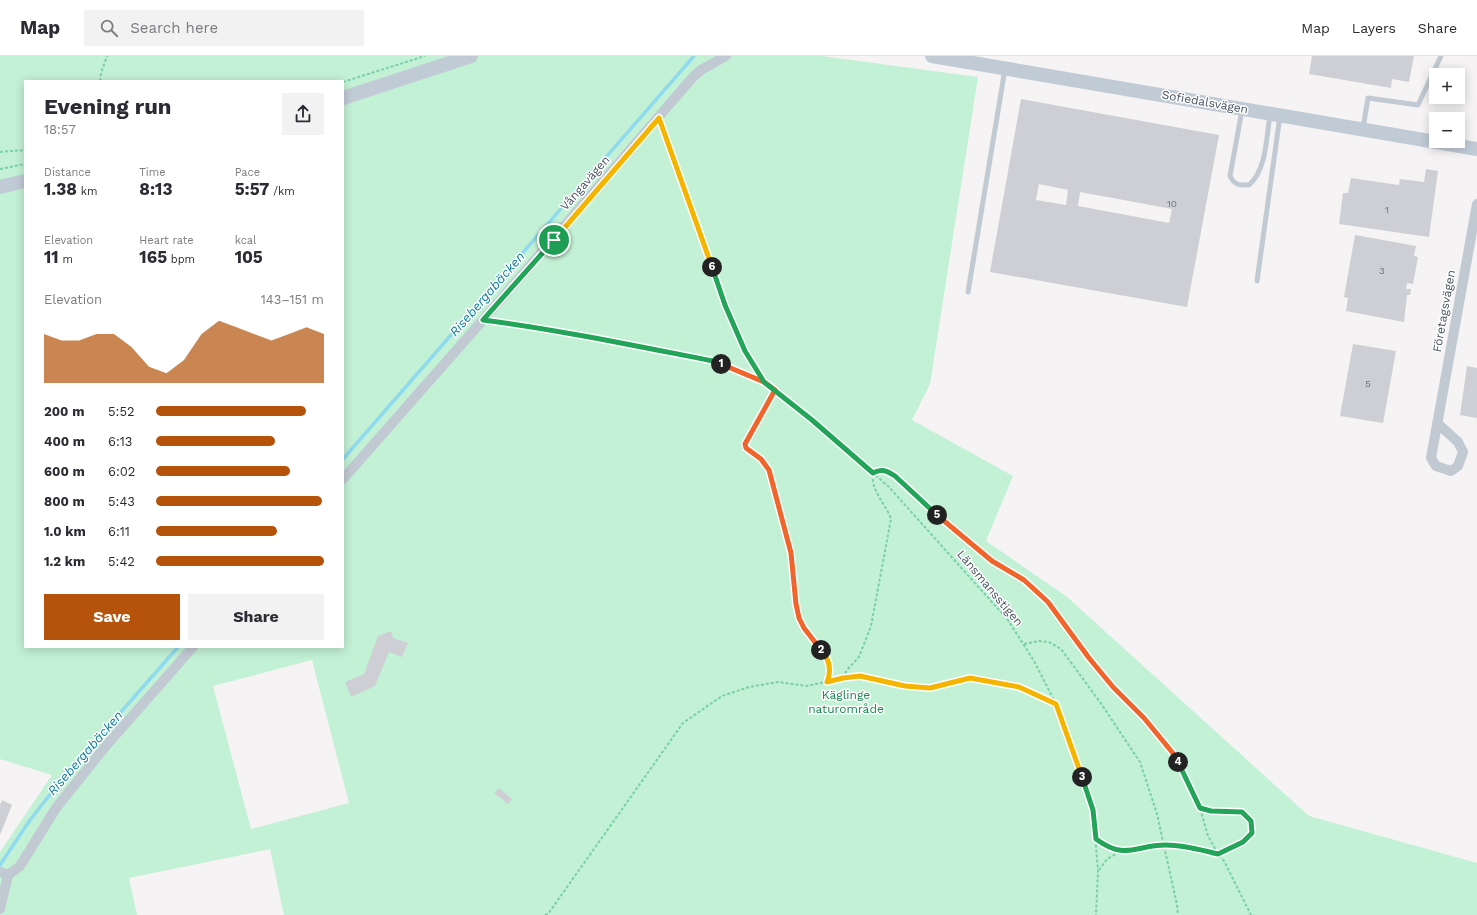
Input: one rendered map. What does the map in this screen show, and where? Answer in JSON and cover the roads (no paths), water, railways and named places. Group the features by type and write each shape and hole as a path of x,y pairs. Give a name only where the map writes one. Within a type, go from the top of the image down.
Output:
{"main road":[{"path":"344,98 471,56"},
{"name":"Sofiedalsvägen","path":"932,56 1477,149"},
{"path":"0,187 24,181"}],"street":[{"name":"Vångavägen","path":"344,478 701,70 726,56"},
{"name":"Företagsvägen","path":"1437,423 1477,204"},
{"path":"0,909 4,873 20,866 56,808 105,747 192,648"}],"lane":[{"path":"1363,129 1368,98 1418,105 1441,56"},
{"path":"968,292 1006,68"},
{"path":"1243,109 1230,176 1233,183 1239,185 1249,186 1259,173 1275,114"},
{"path":"1257,281 1275,114"}],"waterway":[{"name":"Risebergabäcken","path":"344,458 694,56"},
{"name":"Risebergabäcken","path":"0,865 30,820 63,778 177,648"}],"park label":[{"name":"Käglinge naturområde","path":"846,702"}]}
